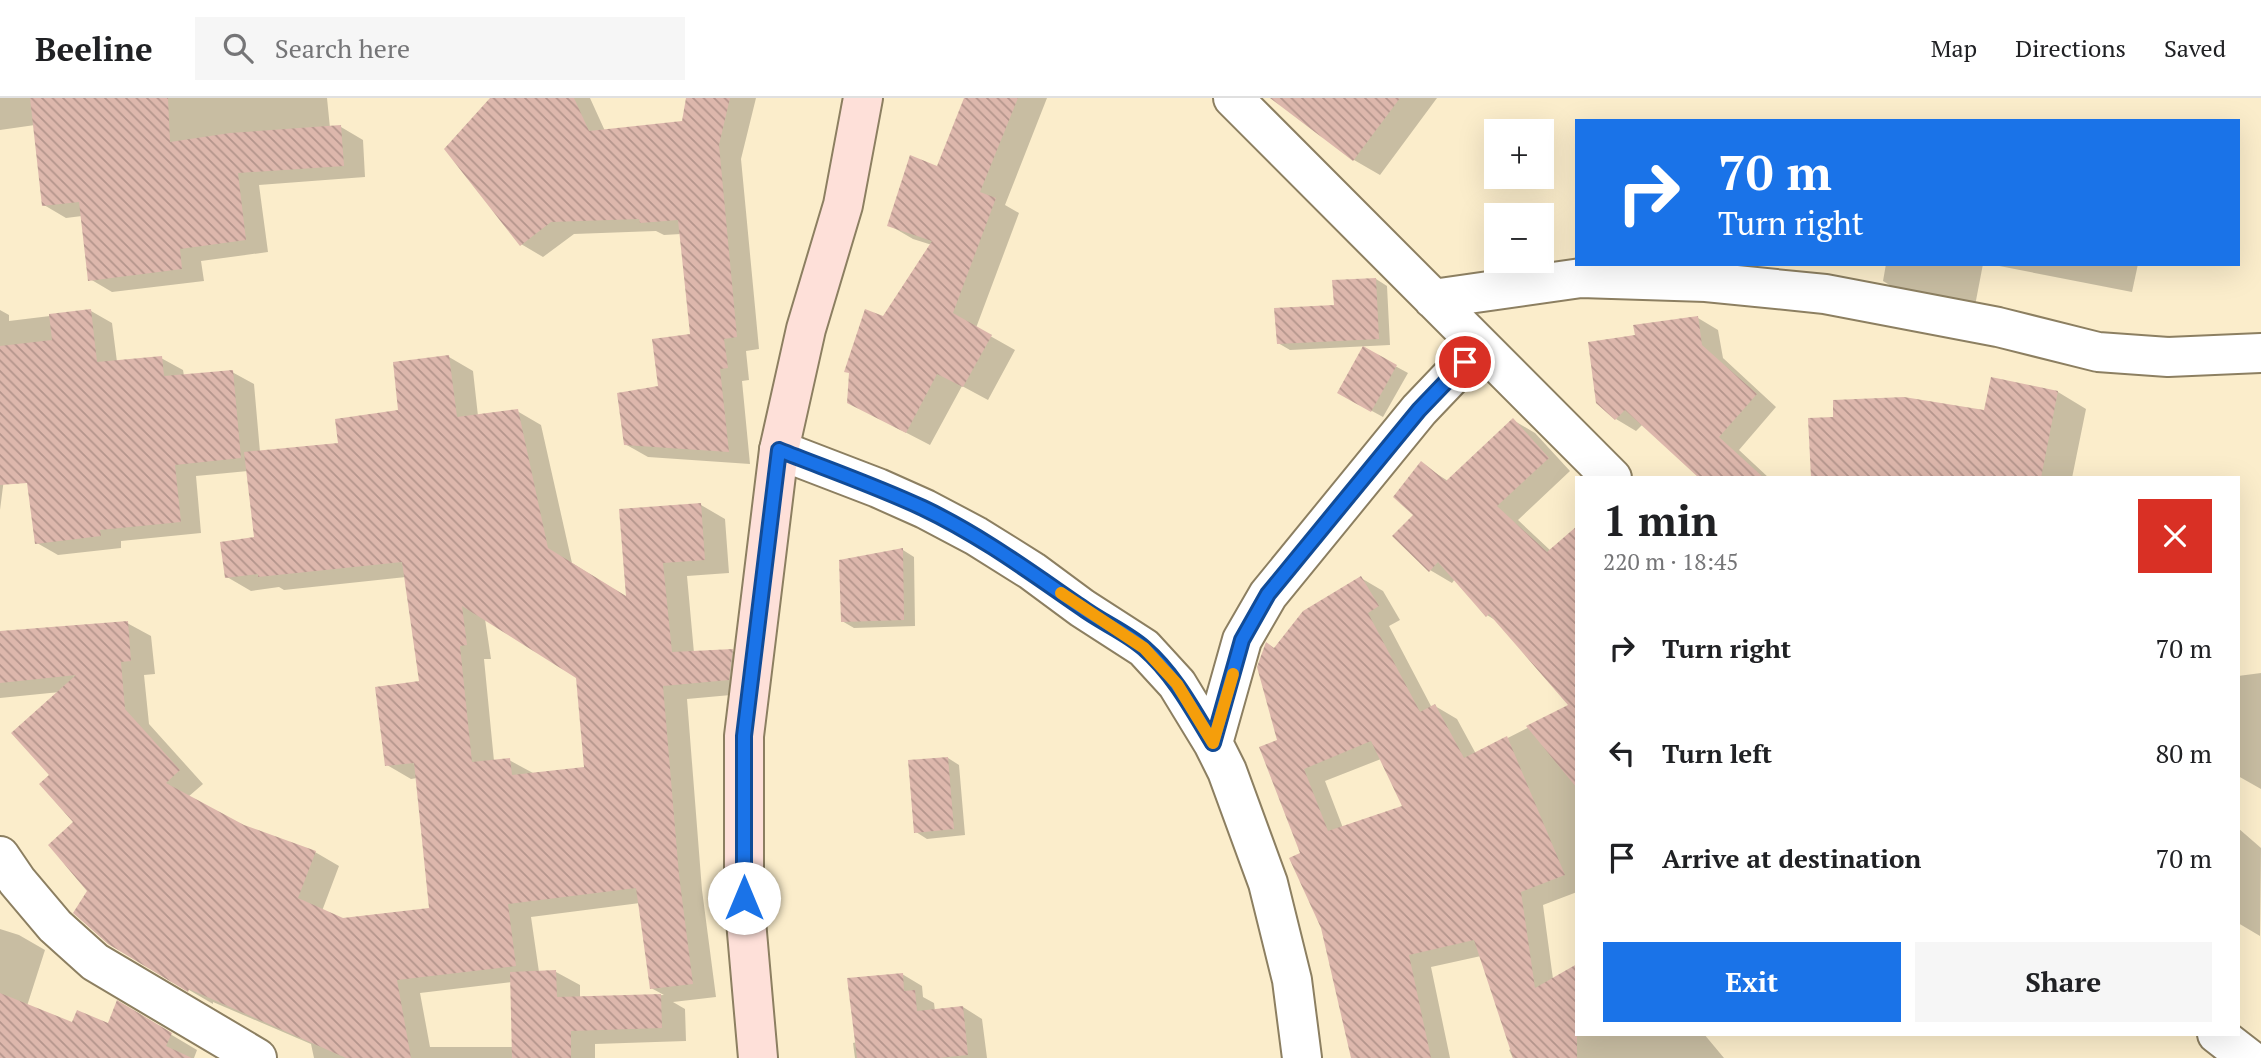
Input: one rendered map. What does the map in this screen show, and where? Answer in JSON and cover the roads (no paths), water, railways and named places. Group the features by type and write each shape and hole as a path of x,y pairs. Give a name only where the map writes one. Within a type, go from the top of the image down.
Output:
{"main road":[{"path":"758,1058 744,898 744,736 779,450 806,329 844,205 863,98"}],"street":[{"path":"1233,98 1610,476"},
{"path":"1433,299 1581,278 1706,282 1825,294 1998,327 2098,352 2168,357 2261,354"},
{"path":"1213,743 1242,640 1268,594 1419,410 1480,346"},
{"path":"779,450 878,488 976,536 1144,648 1177,684 1227,771 1268,883 1292,980 1302,1058"},
{"path":"0,856 55,926 95,962 257,1058"},
{"path":"2220,1036 2248,1058"}]}
